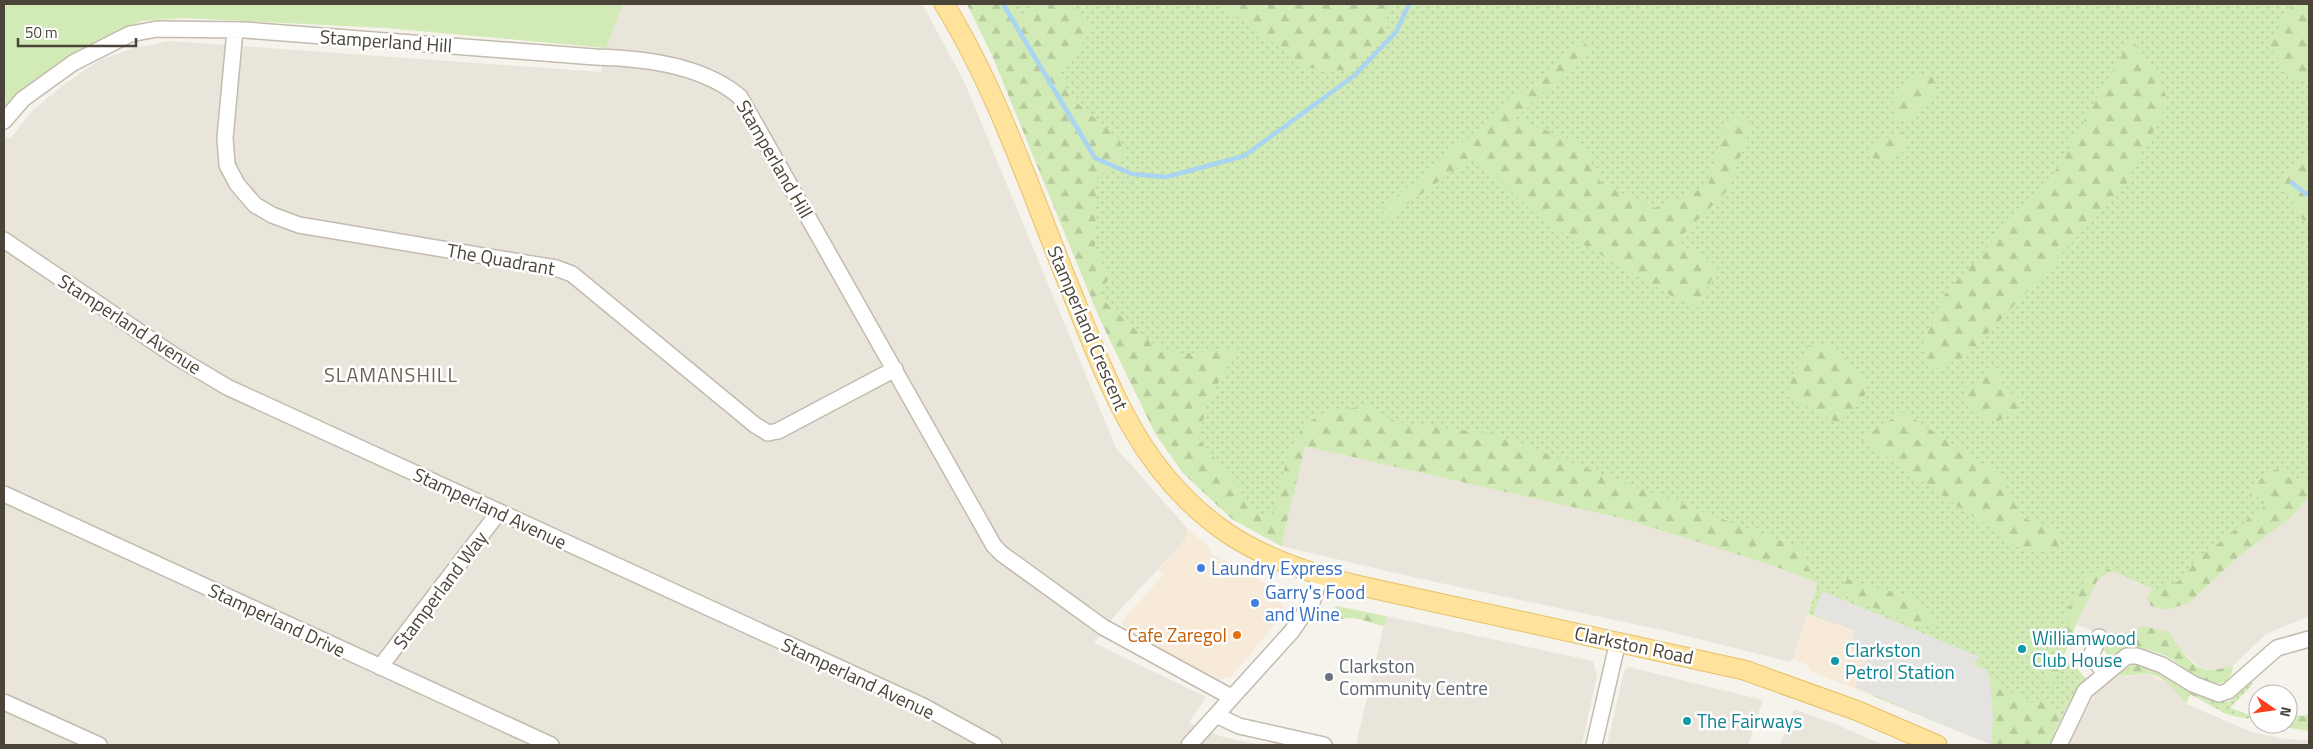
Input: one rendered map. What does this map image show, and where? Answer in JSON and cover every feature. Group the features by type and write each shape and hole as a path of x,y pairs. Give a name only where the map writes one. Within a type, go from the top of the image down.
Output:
{"main road":[{"name":"Stamperland Crescent","path":"944,4 964,36 988,86 1100,362 1126,418 1147,454 1186,499 1228,534 1292,567 1320,576"},
{"name":"Clarkston Road","path":"1320,576 1725,666 1779,681 1858,711 1937,745"}],"street":[{"name":"Stamperland Hill","path":"4,121 23,98 73,63 130,34 157,29 235,30 643,60 678,68 713,80 740,97 895,369 990,541 1002,554 1103,627 1231,697"},
{"name":"The Quadrant","path":"235,30 225,154 231,175 241,190 255,205 272,215 299,225 556,268 572,274 755,425 768,433 778,431 801,420 895,369"},
{"name":"Stamperland Avenue","path":"4,240 170,353 227,387 922,706 994,745"},
{"name":"Stamperland Drive","path":"4,494 551,745"},
{"name":"Stamperland Way","path":"380,667 499,512"},
{"path":"1189,745 1304,615 1312,602 1320,576"},
{"path":"2099,637 2092,656 2105,673"},
{"path":"2060,745 2085,691 2127,656 2137,656 2162,664 2194,684 2219,694 2228,691 2277,648 2309,639"},
{"path":"1594,745 1618,641"},
{"path":"4,702 99,745"},
{"path":"1216,715 1239,726 1324,745"}],"shaded area":[{"path":"623,4 922,4 964,81 1116,448 1188,529 1185,540 1116,614 1094,643 1206,697 1189,723 1223,737 1261,745 4,745 4,136 10,139 33,110 66,83 100,60 133,48 170,41 601,72 606,48"},
{"path":"1305,446 1625,519 1772,565 1818,583 1793,659 1790,662 1662,630 1417,578 1281,546"},
{"path":"2309,497 2309,616 2266,634 2233,666 2209,670 2201,668 2178,649 2169,632 2143,626 2112,639 2076,624 2098,579 2112,571 2153,589 2147,598 2189,603 2236,559 2290,518"},
{"path":"1188,529 1208,546 1212,554 1269,585 1283,605 1283,615 1231,677 1219,680 1123,628 1123,620 1164,574 1158,570 1185,540"},
{"path":"1822,591 1980,657 1973,664 1987,670 1990,678 1993,718 1991,745 1855,687 1868,655 1851,648 1855,630 1813,615"},
{"name":"Clarkston Petrol Station","path":"1808,614 1856,630 1888,662 1873,696 1812,672 1806,664 1793,659"},
{"path":"1386,616 1593,661 1597,675 1582,745 1356,745"},
{"path":"1628,667 1763,700 1748,745 1607,745 1624,672"},
{"path":"2117,674 2126,677 2146,674 2171,684 2186,704 2248,730 2248,734 2309,740 2309,745 2068,745 2097,691"},
{"path":"1794,709 1835,724 1883,745 1780,745"}],"green space":[{"path":"4,4 623,4 606,48 386,28 183,18 142,21 113,33 57,63 4,107"},
{"path":"967,4 2309,4 2309,488 2173,594 2153,589 2112,571 2098,579 2076,624 2062,661 2075,666 2087,680 2071,699 2062,716 2046,700 1992,745 1873,696 1887,662 1851,648 1855,630 1808,614 1818,583 1772,565 1626,519 1305,446 1281,546 1232,519 1183,473 1155,433 1099,317 992,55"},
{"path":"967,4 1012,4 1023,16 1034,4 1071,4 1094,29 1058,72 1071,98 1119,139 1124,153 1096,179 1095,248 1109,278 1100,293 1103,300 1146,338 1171,352 1196,353 1238,347 1208,402 1198,438 1261,516 1272,517 1289,451 1304,425 1325,412 1367,406 1396,422 1494,434 1803,549 1805,562 1818,583 1772,565 1625,519 1305,446 1281,546 1232,519 1183,473 1155,433 1099,317 992,55"},
{"path":"1220,4 1388,4 1385,38 1352,71 1307,68"},
{"path":"2293,4 2309,4 2309,82 2297,80 2267,46"},
{"path":"2131,39 2158,74 2168,102 2126,184 1967,356 1932,370 1923,344 1945,294 2052,177"},
{"path":"1583,42 1590,49 1515,119 1583,144 1601,183 1655,208 1708,186 1725,122 1743,114 1752,123 1729,189 1676,241 1718,266 1696,310 1541,220 1474,156 1384,221 1383,208"},
{"path":"1921,74 1936,78 1935,96 1910,120 1896,122 1891,105 1909,81"},
{"path":"1902,132 1908,143 1904,152 1882,161 1871,157 1868,145"},
{"path":"2309,149 2309,221 2303,220 2280,180"},
{"path":"1809,345 1833,347 1867,380 1864,400 1838,423 1784,395"},
{"path":"1986,369 1995,371 2003,384 2018,398 2016,412 1998,421 1981,420 1969,408 1965,400 1969,384 1979,384"},
{"path":"1903,412 2001,475 2021,517 2068,535 2054,551 2025,552 1860,439"},
{"path":"2278,469 2293,478 2309,479 2309,497 2290,518 2236,559 2189,603 2166,610 2151,606 2147,598 2153,589 2174,584 2180,580 2193,564 2195,557 2210,550 2268,503 2259,497 2247,499 2265,473"},
{"path":"2103,568 2112,571 2098,579 2076,624 2052,685 2044,683 2060,643 2063,644 2072,620 2066,617 2065,611 2074,601 2087,576"},
{"path":"1846,579 1918,599 1936,624 1920,627 1839,593"},
{"path":"1336,606 1386,616 1384,626 1356,619 1348,618 1335,621 1325,617"},
{"path":"2143,626 2169,632 2186,656 2203,669 2212,670 2233,666 2230,677 2227,681 2213,684 2200,680 2169,658 2149,650 2128,650 2108,657 2104,649 2109,640"},
{"path":"2135,663 2143,664 2208,697 2206,703 2190,694 2186,704 2168,684 2152,675 2124,676 2117,674"},
{"path":"1990,678 2029,703 2046,700 2062,716 2049,745 1991,745 1993,718"},
{"path":"2248,685 2248,689 2230,708 2248,715 2248,719 2226,714 2206,703 2208,697 2218,701 2229,702"},
{"path":"2309,714 2309,731 2298,729 2298,715"}],"waterway":[{"path":"1003,4 1095,158 1132,174 1166,177 1244,156 1354,76 1396,32 1409,4"},
{"path":"2292,183 2306,194 2309,192"}],"place":[{"name":"Laundry Express","path":"1201,568"},
{"name":"Garry's Food and Wine","path":"1255,603"},
{"name":"Cafe Zaregol","path":"1237,635"},
{"name":"Williamwood Club House","path":"2022,649"},
{"name":"Clarkston Petrol Station","path":"1835,661"},
{"name":"Clarkston Community Centre","path":"1329,677"},
{"name":"The Fairways","path":"1687,721"}],"district":[{"name":"SLAMANSHILL","path":"391,375"}]}
